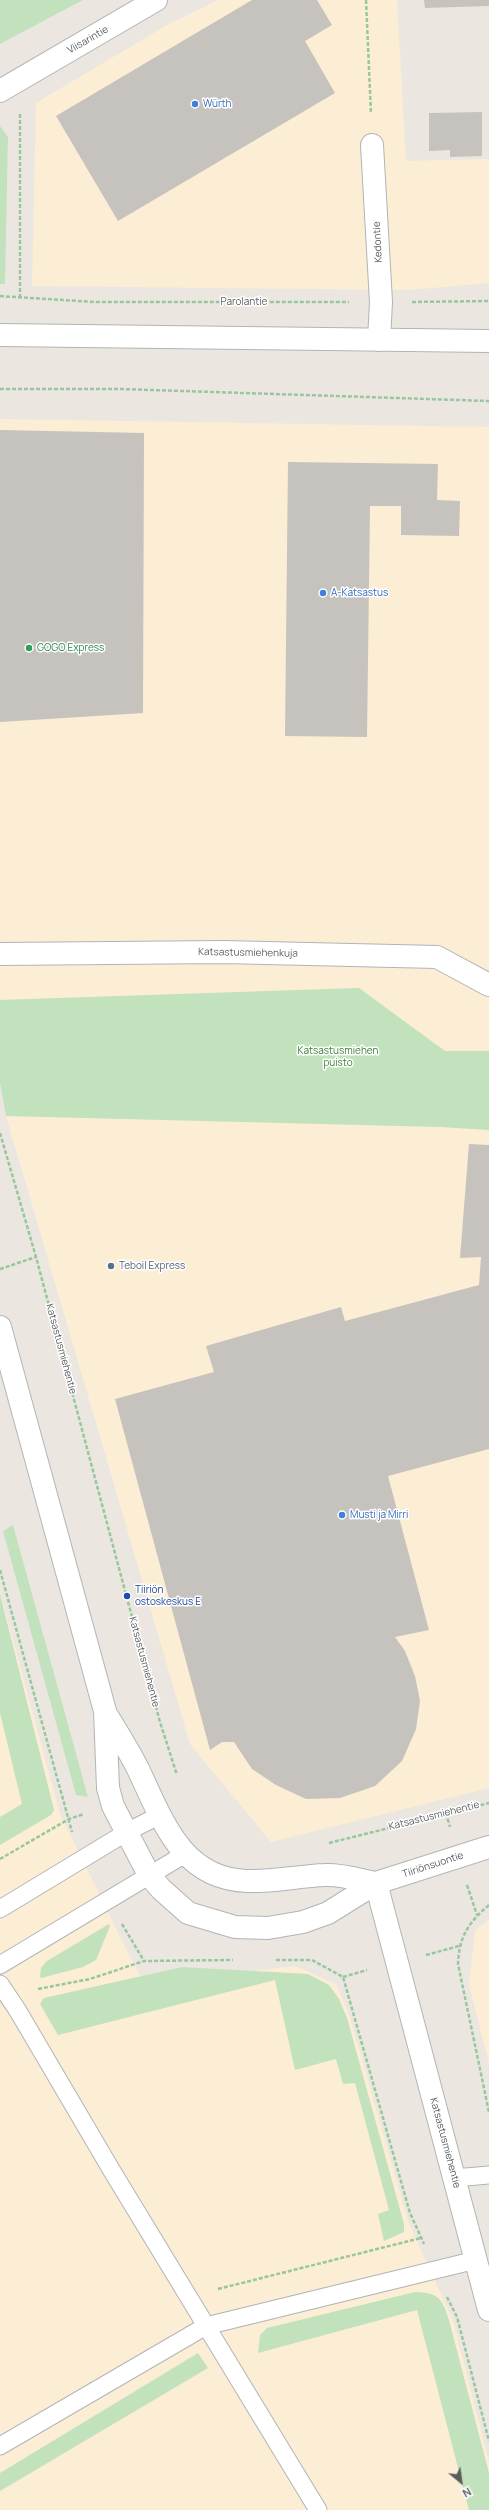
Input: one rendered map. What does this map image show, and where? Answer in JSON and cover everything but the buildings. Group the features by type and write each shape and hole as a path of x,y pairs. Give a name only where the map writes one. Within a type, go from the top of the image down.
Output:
{"street":[{"name":"Viisarintie","path":"0,91 156,0"},
{"name":"Kedontie","path":"372,145 381,302 379,340"},
{"path":"0,335 489,341"},
{"name":"Katsastusmiehenkuja","path":"0,954 223,952 437,957 489,985"},
{"path":"0,1327 105,1711 108,1788 113,1806 149,1875 161,1889 188,1913 235,1927 268,1928 304,1922 328,1913 376,1882"},
{"path":"105,1711 138,1770 158,1816 185,1854 214,1875 233,1880 249,1881 327,1874 376,1882"},
{"name":"Tiiriönsuontie","path":"376,1882 489,1847"},
{"name":"Katsastusmiehentie","path":"376,1882 489,2310"}],"lane":[{"path":"0,1909 127,1832 158,1816"},
{"path":"0,1965 185,1854"},
{"path":"4,1990 318,2510"},
{"path":"454,2178 489,2175"},
{"path":"0,2446 206,2326 476,2260"}],"path":[{"path":"366,0 372,145"},
{"path":"20,80 20,298"},
{"name":"Parolantie","path":"0,296 94,302 489,301"},
{"path":"0,389 121,389 489,401"},
{"name":"Katsastusmiehentie","path":"0,1133 36,1257 160,1722 178,1780"},
{"path":"0,1268 36,1257"},
{"path":"0,1570 72,1834 86,1858"},
{"name":"Katsastusmiehentie","path":"323,1844 489,1803"},
{"path":"107,1900 144,1961"},
{"path":"489,1905 477,1915 466,1930 459,1946 458,1964 489,2112"},
{"path":"4,1990 90,1979 144,1961 236,1960"},
{"path":"274,1960 312,1960 342,1977 410,2213 434,2271 456,2317 489,2441"}],"shaded area":[{"path":"218,0 397,0 406,161 489,159 489,283 409,290 32,286 36,103 167,25"},
{"path":"0,419 489,427 489,1051 445,1052 359,988 0,1000"},
{"path":"6,1116 441,1127 489,1130 489,1788 271,1842 190,1744"},
{"path":"0,1592 60,1814 130,1957 145,1984 295,1966 336,1984 350,2017 408,2221 453,2321 489,2461 489,2510 0,2510"},
{"path":"489,1919 489,2064 469,1984 475,1931"}],"green space":[{"path":"0,0 83,0 0,44"},
{"path":"0,126 8,137 5,284 0,284"},
{"name":"Katsastusmiehen puisto","path":"359,988 445,1051 489,1051 489,1130 441,1127 6,1116 0,1083 0,1000"},
{"path":"13,1525 88,1797 76,1795 3,1531"},
{"path":"0,1594 54,1810 51,1815 0,1845 0,1817 22,1804 0,1713"},
{"path":"109,1924 110,1926 96,1960 83,1967 41,1978 41,1968 47,1961"},
{"path":"182,1967 308,1974 329,1985 339,1999 347,2018 404,2224 404,2232 384,2241 378,2214 389,2210 355,2083 343,2084 336,2059 295,2070 275,1980 58,2035 40,2004 44,1998"},
{"path":"415,2292 434,2295 444,2306 447,2313 489,2473 489,2510 469,2510 417,2310 258,2353 260,2335 267,2328"},
{"path":"198,2353 208,2368 0,2491 0,2473"}],"place":[{"name":"Würth","path":"195,104"},
{"name":"A-Katsastus","path":"323,593"},
{"name":"GOGO Express","path":"29,648"},
{"name":"Teboil Express","path":"111,1266"},
{"name":"Musti ja Mirri","path":"342,1515"},
{"name":"Tiiriön ostoskeskus E","path":"127,1596"}]}
